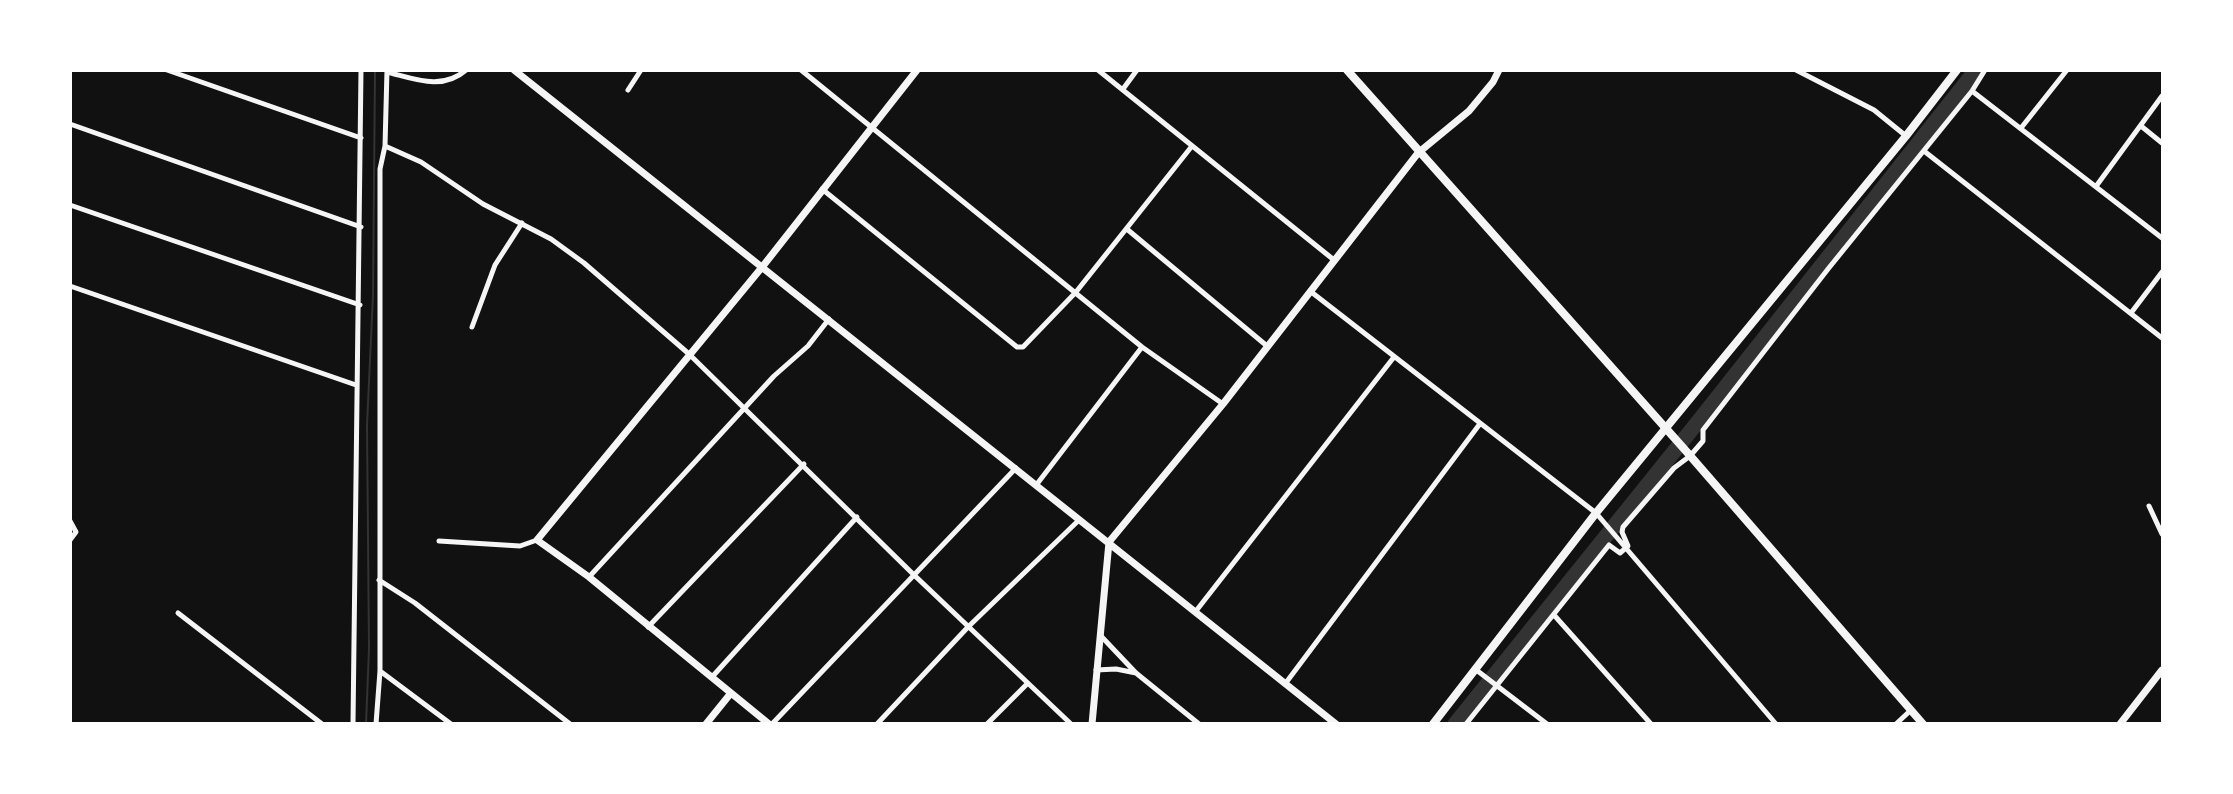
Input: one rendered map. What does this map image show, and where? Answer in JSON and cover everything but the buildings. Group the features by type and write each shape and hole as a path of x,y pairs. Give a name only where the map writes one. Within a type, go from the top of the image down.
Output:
{"main road":[{"path":"1347,70 1923,723"},
{"path":"1433,723 1665,429 1906,136 1957,70"}],"street":[{"path":"167,70 361,138"},
{"path":"353,723 356,385 361,227 361,70"},
{"path":"376,723 380,671 381,169 385,146 387,71 445,83 456,79 466,70"},
{"path":"514,70 1336,723"},
{"path":"628,90 641,70"},
{"path":"439,541 520,546 537,540 763,266 917,70"},
{"path":"1098,70 1334,260"},
{"path":"1123,89 1137,70"},
{"path":"1092,723 1109,542 1223,404 1419,153 1469,111 1493,82 1499,70"},
{"path":"1796,70 1874,110 1906,136"},
{"path":"1466,723 1609,545 1620,553 1625,550 1628,546 1622,532 1623,527 1674,468 1703,441 1703,430 1972,91 1985,70"},
{"path":"2021,128 2067,70"},
{"path":"804,71 939,185 1076,292 1142,347 1223,404"},
{"path":"1972,91 2163,238"},
{"path":"2097,185 2163,96"},
{"path":"70,124 361,227"},
{"path":"2141,126 2163,143"},
{"path":"385,146 421,162 483,204 551,239 584,263 689,354 743,409 804,464 913,574 1027,684 1071,723"},
{"path":"822,189 1017,347 1023,347 1076,292 1128,230 1192,146"},
{"path":"1924,151 2163,338"},
{"path":"70,205 360,305"},
{"path":"472,327 495,265 522,223"},
{"path":"1128,230 1267,346"},
{"path":"2131,313 2163,272"},
{"path":"70,286 356,385"},
{"path":"1310,291 1597,515 1776,723"},
{"path":"589,577 743,409 808,346 829,318"},
{"path":"1037,484 1142,347"},
{"path":"1196,611 1394,357"},
{"path":"1285,684 1479,424"},
{"path":"648,627 804,464"},
{"path":"537,540 589,577 648,627 770,723 1016,468"},
{"path":"2150,506 2163,534"},
{"path":"712,677 857,517"},
{"path":"877,723 968,627 1079,520"},
{"path":"70,521 76,532 70,540"},
{"path":"379,580 415,603 570,723"},
{"path":"178,613 322,723"},
{"path":"1554,615 1651,723"},
{"path":"1099,633 1136,673 1199,723"},
{"path":"1096,670 1116,669 1136,673"},
{"path":"1475,669 1547,723"},
{"path":"2120,723 2163,670"},
{"path":"380,671 451,723"},
{"path":"987,723 1027,684"},
{"path":"706,723 731,693"},
{"path":"1896,723 1911,710"}],"waterway":[{"path":"366,724 369,649 367,425 373,295 375,70"},
{"path":"1455,724 1976,70"}]}
